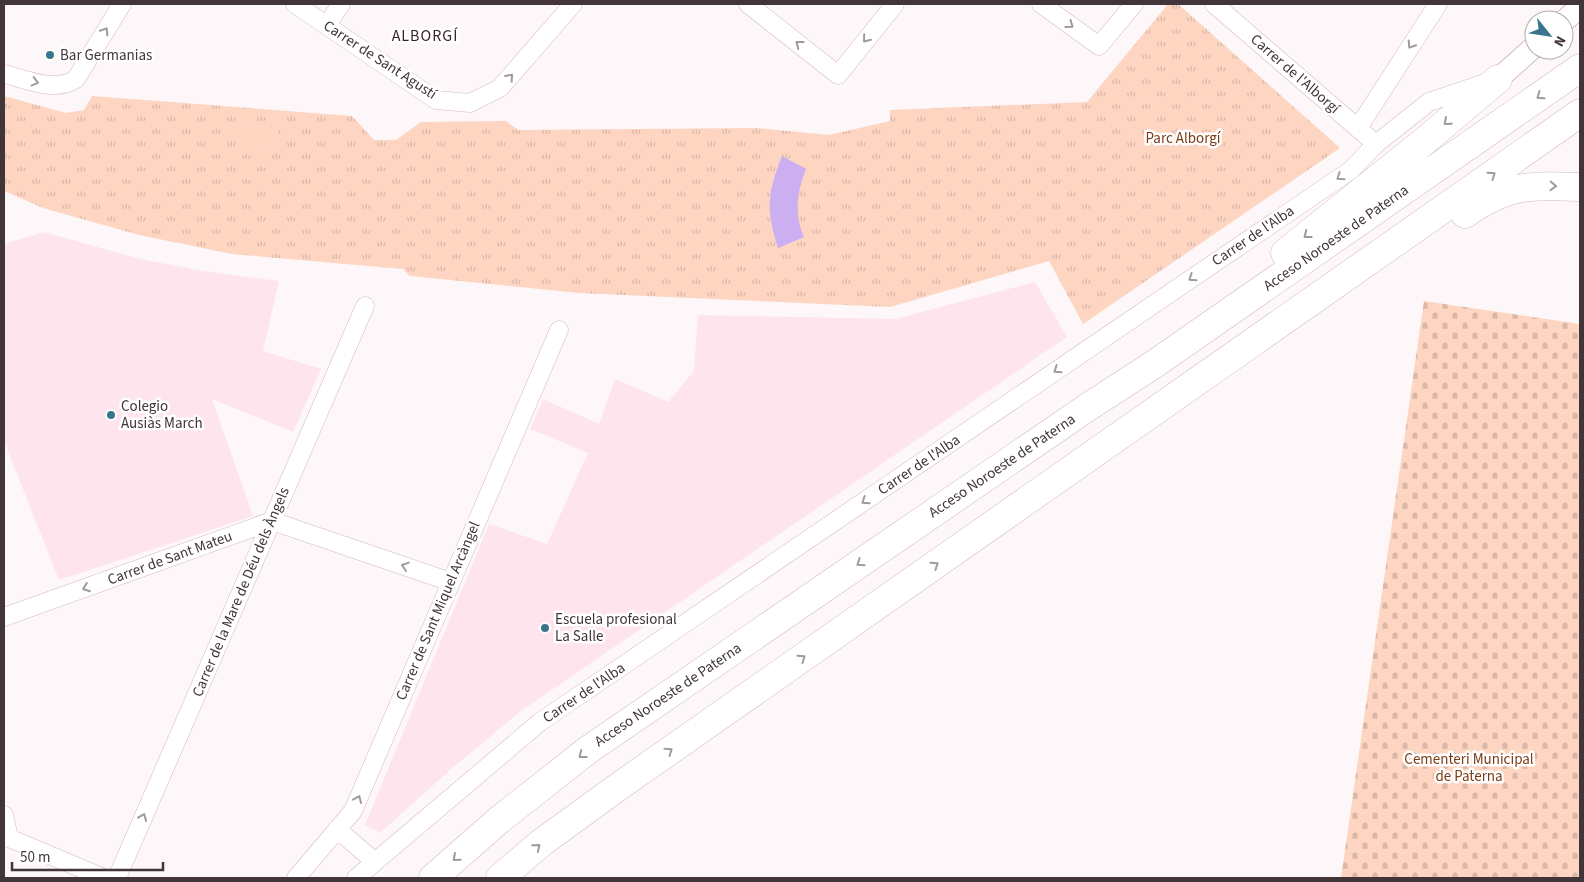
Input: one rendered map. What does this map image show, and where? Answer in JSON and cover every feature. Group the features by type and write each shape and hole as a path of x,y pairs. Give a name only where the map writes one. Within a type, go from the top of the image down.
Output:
{"main road":[{"name":"Acceso Noroeste de Paterna","path":"433,878 499,820 588,750 1161,359 1580,68"},
{"path":"1088,407 1126,367 1282,254 1427,139 1498,79"},
{"path":"500,878 541,843 618,787 1580,113"},
{"path":"1352,273 1395,261 1484,201 1500,194 1518,188 1538,186 1580,188"}],"street":[{"path":"4,74 50,86 67,85 76,79 122,4"},
{"name":"Carrer de Sant Agustí","path":"295,4 436,100 470,103 500,88 573,4"},
{"path":"327,25 340,4"},
{"path":"748,4 838,74 895,4"},
{"path":"1041,4 1099,46 1134,4"},
{"name":"Carrer de l'Alborgí","path":"1214,4 1376,144"},
{"path":"1358,128 1438,4"},
{"path":"1498,79 1524,56"},
{"name":"Carrer de l'Alba","path":"356,878 540,722 1351,170 1376,144 1429,102 1498,79"},
{"name":"Carrer de la Mare de Déu dels Àngels","path":"117,878 365,306"},
{"name":"Carrer de Sant Miquel Arcàngel","path":"296,878 353,811 559,330"},
{"path":"272,521 451,582"},
{"name":"Carrer de Sant Mateu","path":"4,617 272,521"},
{"path":"4,816 6,838 104,878"},
{"path":"338,829 375,862"}],"shaded area":[{"path":"782,156 806,169 800,186 798,203 799,220 804,237 778,248 771,223 770,202 773,181"},
{"name":"Colegio Ausiàs March","path":"44,232 140,259 203,271 279,281 263,351 321,369 293,432 212,399 253,516 59,580 4,441 4,244"},
{"name":"Escuela profesional La Salle","path":"1035,282 1067,337 521,711 449,771 380,833 365,825 489,524 547,544 588,453 530,429 543,399 599,424 615,379 668,402 694,371 698,315 895,319"}],"green space":[{"name":"Parc Alborgí","path":"1168,4 1178,4 1340,148 1083,324 1049,261 890,307 579,293 410,276 403,269 232,254 139,235 43,208 4,191 4,96 66,113 84,110 92,96 352,116 374,140 396,140 421,122 506,121 518,130 756,128 829,135 890,121 890,110 1087,102"},
{"path":"242,121 279,124 277,149 240,146"},
{"name":"Cementeri Municipal de Paterna","path":"1424,301 1580,324 1580,878 1341,878"}],"place":[{"name":"Bar Germanias","path":"50,55"},
{"name":"Colegio Ausiàs March","path":"111,415"},
{"name":"Escuela profesional La Salle","path":"545,628"}],"district":[{"name":"ALBORGÍ","path":"425,36"}]}
